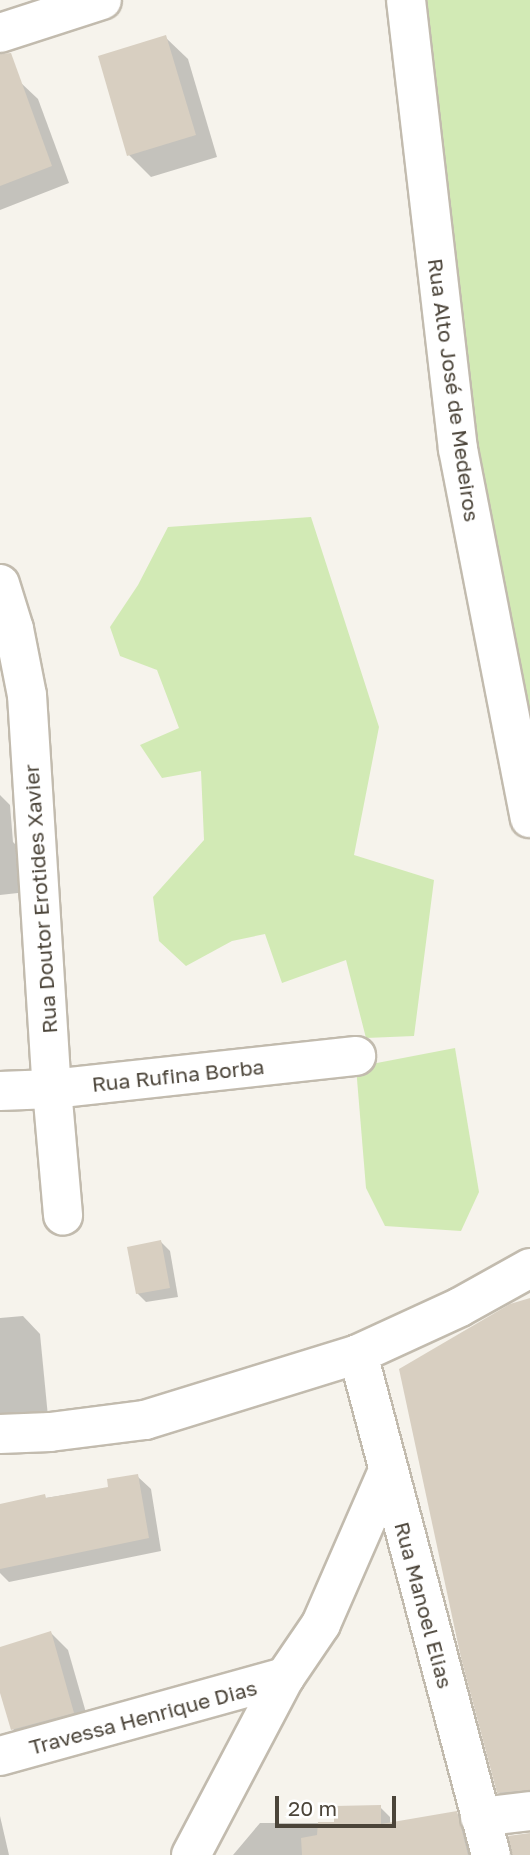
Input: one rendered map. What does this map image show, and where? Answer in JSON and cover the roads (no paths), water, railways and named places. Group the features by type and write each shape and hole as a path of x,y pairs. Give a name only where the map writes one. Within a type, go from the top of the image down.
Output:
{"street":[{"path":"0,33 102,0"},
{"name":"Rua Alto José de Medeiros","path":"406,0 458,449 530,818"},
{"name":"Rua Doutor Erotides Xavier","path":"0,584 14,629 27,695 51,1089 63,1216"},
{"name":"Rua Rufina Borba","path":"0,1091 51,1089 356,1056"},
{"path":"0,1434 50,1432 145,1420 358,1354 460,1307 530,1268"},
{"name":"Rua Manoel Elias","path":"358,1354 491,1855"},
{"path":"191,1855 285,1677 321,1623 388,1471"},
{"name":"Travessa Henrique Dias","path":"0,1756 285,1677"},
{"path":"480,1817 530,1811"}]}
